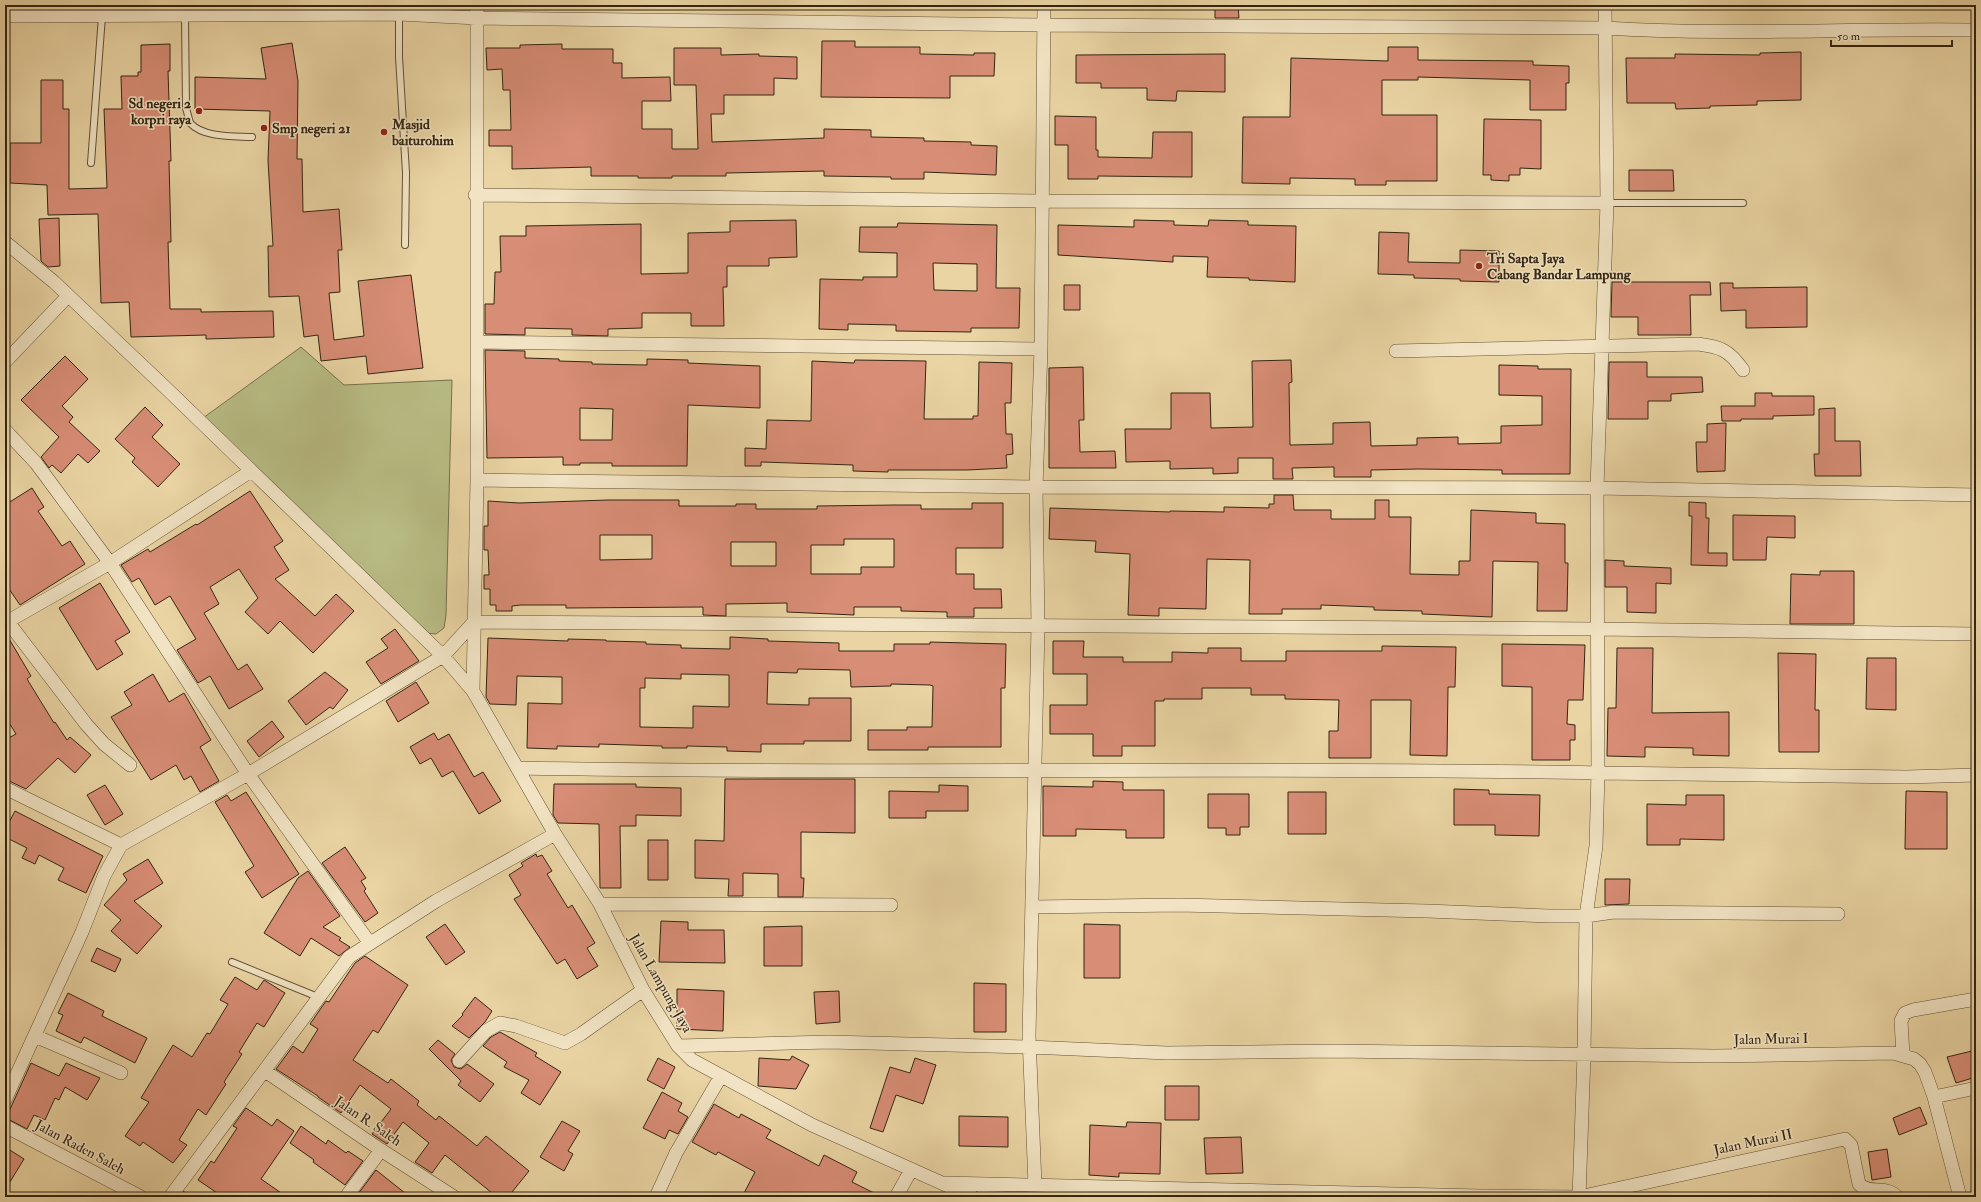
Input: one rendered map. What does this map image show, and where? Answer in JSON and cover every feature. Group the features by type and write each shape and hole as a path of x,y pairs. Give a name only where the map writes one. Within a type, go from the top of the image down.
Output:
{"street":[{"path":"1034,1185 1029,1047 1033,772 1038,626 1036,487 1041,349 1044,5"},
{"path":"937,1182 1481,1196 1579,1197 1584,1055 1586,916 1596,846 1598,773 1597,488 1607,203 1605,5"},
{"path":"473,691 477,480 475,195 477,11"},
{"path":"5,16 399,14 477,11 1044,25 1606,28 1660,32 1772,33 1903,29 1976,30"},
{"path":"475,195 1042,201 1607,203"},
{"name":"Jalan Lampung Jaya","path":"5,242 68,296 251,471 443,656 473,691 555,834 600,904 643,990 678,1046 692,1060 812,1125 973,1197"},
{"path":"5,362 68,296"},
{"path":"477,342 1041,349"},
{"path":"1396,351 1698,344 1716,346 1731,355 1743,370"},
{"path":"5,430 36,464 110,563 248,774 369,942"},
{"path":"130,765 104,744 86,724 6,623 110,563 251,471"},
{"path":"477,480 1036,487 1597,488 1976,495"},
{"path":"5,1100 95,903 104,876 121,845 248,774 443,656 474,622 1598,629 1976,634"},
{"path":"517,768 1033,772 1514,771 1598,773 1745,773 1906,777 1976,775"},
{"path":"5,788 121,845"},
{"path":"172,1194 265,1071 349,956 369,942 555,834"},
{"path":"600,904 891,905"},
{"path":"1032,907 1179,905 1427,911 1541,916 1586,916 1626,912 1838,914"},
{"path":"459,1061 486,1031 500,1023 516,1026 565,1043 581,1034 643,990"},
{"path":"1903,1055 1901,1021 1905,1013 1913,1010 1976,999"},
{"path":"34,1036 122,1073"},
{"name":"Jalan Murai I","path":"678,1046 829,1042 1029,1047 1167,1053 1349,1051 1715,1056 1893,1053 1914,1059 1920,1064 1929,1081 1960,1197"},
{"name":"Jalan R. Saleh","path":"265,1071 381,1150 454,1197"},
{"path":"656,1197 676,1153 721,1076"},
{"path":"1934,1097 1976,1088"},
{"name":"Jalan Raden Saleh","path":"5,1126 140,1197"},
{"name":"Jalan Murai II","path":"1579,1197 1845,1139 1851,1144 1859,1184 1866,1189 1885,1190 1898,1197"},
{"path":"346,1197 381,1150"},
{"path":"896,1197 910,1170"}],"lane":[{"path":"399,14 399,57 406,173 405,245"},
{"path":"91,163 102,16"},
{"path":"185,16 186,108 190,124 203,132 225,136 252,137"},
{"path":"1607,203 1743,202"},
{"path":"232,962 318,997"},
{"path":"172,1194 186,1197"}],"green space":[{"path":"301,347 344,385 452,380 446,615 444,628 436,634 425,633 203,418"}],"building":[{"path":"1215,5 1238,5 1239,18 1215,18"},
{"path":"822,41 855,41 855,47 920,47 920,54 974,55 974,53 995,53 994,76 950,76 950,98 821,97"},
{"path":"292,43 298,81 297,159 302,159 303,212 339,209 342,250 338,250 340,292 329,293 334,340 364,336 358,281 411,275 423,368 368,374 366,356 321,361 318,335 304,337 299,296 269,297 268,246 273,246 268,160 270,111 195,109 195,77 266,79 261,48"},
{"path":"170,44 170,71 168,71 171,161 169,161 171,242 168,242 170,309 201,309 201,312 273,311 274,337 206,339 206,335 131,337 129,302 101,303 98,214 48,215 47,185 10,183 10,143 41,143 41,80 63,80 63,109 69,109 69,189 107,188 104,109 122,109 121,76 138,76 138,72 141,72 141,45"},
{"path":"562,44 562,49 613,49 613,63 622,63 622,78 670,77 671,101 642,101 642,129 672,129 672,149 698,149 696,85 674,85 674,48 721,48 721,55 759,54 759,56 797,57 797,79 774,78 774,95 724,95 724,114 711,114 712,142 824,138 824,129 871,130 871,137 924,138 924,141 971,142 971,145 997,146 996,175 924,172 924,179 891,179 891,177 824,176 824,171 726,173 726,176 672,176 672,178 638,178 638,176 591,176 591,167 512,169 512,146 489,146 489,130 511,130 510,90 503,90 502,69 487,70 486,48 520,48 520,45"},
{"path":"1388,47 1418,47 1418,60 1533,61 1533,65 1569,66 1569,83 1566,83 1566,110 1530,110 1530,80 1418,77 1418,80 1382,80 1382,115 1437,115 1437,181 1386,181 1386,185 1355,185 1355,179 1290,178 1290,184 1242,183 1243,117 1290,117 1291,58 1388,61"},
{"path":"1801,52 1801,100 1757,101 1757,105 1710,106 1710,108 1676,109 1675,103 1627,103 1626,58 1675,58 1675,54 1760,55 1760,53"},
{"path":"1225,54 1225,92 1177,91 1176,101 1147,100 1147,88 1101,88 1101,83 1076,83 1076,55"},
{"path":"1055,116 1096,117 1096,150 1098,150 1098,157 1152,158 1153,132 1192,132 1192,177 1098,176 1098,179 1068,179 1068,145 1055,145"},
{"path":"1484,119 1541,120 1541,169 1520,168 1520,175 1509,175 1509,181 1491,180 1491,175 1483,175"},
{"path":"1629,170 1673,170 1674,191 1629,191"},
{"path":"59,218 60,266 48,267 41,261 39,219"},
{"path":"796,220 797,257 769,258 769,266 727,266 727,287 723,287 724,326 691,326 691,313 642,313 642,328 608,329 608,336 572,335 572,329 525,328 525,335 485,334 485,304 494,304 495,272 501,272 500,236 526,236 526,226 641,224 641,274 688,273 688,233 730,232 730,221"},
{"path":"1134,220 1174,221 1174,225 1208,226 1209,220 1248,221 1248,225 1296,226 1295,282 1249,280 1249,278 1207,277 1208,257 1173,256 1173,262 1058,255 1058,225 1134,227"},
{"path":"898,223 997,225 996,288 1020,288 1019,328 971,328 971,332 896,331 896,325 848,324 848,330 819,329 820,279 863,280 863,277 897,277 897,253 859,252 860,227 897,227","holes":["933,263 977,264 977,291 934,290"]},
{"path":"1379,232 1409,233 1408,262 1460,263 1460,250 1499,251 1499,282 1414,278 1414,275 1378,274"},
{"path":"1612,282 1710,282 1711,295 1690,295 1691,335 1638,335 1638,317 1611,317"},
{"path":"1720,283 1733,283 1733,288 1807,287 1807,327 1746,328 1746,310 1721,311"},
{"path":"1064,285 1080,285 1080,310 1064,310"},
{"path":"485,350 525,351 525,358 559,359 559,361 592,362 592,364 647,365 647,359 688,360 688,363 760,366 760,408 688,405 687,466 612,466 612,463 580,463 580,465 563,465 563,457 487,458","holes":["580,408 613,409 612,440 580,440"]},
{"path":"65,356 88,379 62,406 73,417 69,422 100,451 88,463 78,454 61,473 52,465 49,468 41,457 59,437 21,400"},
{"path":"855,360 926,361 924,419 973,419 973,416 978,416 979,362 1012,363 1011,403 1005,403 1006,434 1012,434 1013,454 1006,455 1007,468 967,470 888,470 888,472 853,471 853,465 761,462 761,466 745,466 745,448 766,449 767,420 811,421 812,361 854,363"},
{"path":"1291,360 1292,382 1289,383 1290,445 1333,444 1333,423 1370,422 1371,446 1417,445 1417,438 1458,437 1458,444 1501,443 1501,426 1542,425 1542,396 1499,395 1499,365 1538,366 1538,369 1571,369 1570,474 1502,474 1502,470 1418,469 1371,470 1371,477 1334,477 1334,467 1292,468 1293,479 1273,479 1273,458 1238,458 1238,473 1213,474 1213,468 1170,469 1170,461 1126,462 1125,429 1171,429 1171,393 1210,393 1211,428 1253,427 1252,361"},
{"path":"1609,362 1647,362 1647,377 1702,377 1703,392 1671,394 1671,401 1648,401 1648,419 1608,419"},
{"path":"1083,367 1084,420 1079,420 1080,452 1115,451 1116,468 1049,468 1049,368"},
{"path":"1755,393 1772,393 1772,396 1814,396 1814,415 1773,416 1773,419 1741,419 1741,421 1722,421 1721,406 1755,406"},
{"path":"145,407 163,425 152,437 180,464 158,487 132,462 135,458 115,439"},
{"path":"1835,408 1835,441 1860,441 1861,476 1815,476 1814,454 1819,454 1819,409"},
{"path":"1726,423 1725,471 1697,472 1696,442 1707,442 1707,424"},
{"path":"32,488 44,507 38,511 62,546 70,541 85,564 20,605 5,583 5,505"},
{"path":"250,491 283,541 274,547 289,570 275,579 315,616 336,594 354,611 313,653 280,621 268,634 245,612 258,598 239,569 210,587 219,604 204,613 238,670 247,664 263,689 229,709 210,676 198,683 177,650 196,639 170,596 155,605 139,578 132,582 121,565 148,549 150,552 196,524 197,525"},
{"path":"1274,495 1293,495 1294,510 1331,510 1331,519 1375,519 1375,500 1389,500 1389,517 1411,517 1410,574 1459,575 1459,561 1470,561 1471,510 1536,513 1536,523 1565,524 1565,563 1568,563 1567,611 1537,611 1538,562 1493,561 1492,617 1422,614 1422,611 1374,610 1374,607 1321,605 1321,609 1282,609 1282,614 1249,614 1250,560 1207,559 1206,609 1159,608 1159,616 1128,615 1130,554 1095,552 1096,541 1049,539 1050,508 1170,512 1224,512 1224,507 1269,508 1269,504 1274,504"},
{"path":"608,500 679,500 679,506 736,506 736,504 756,504 756,509 817,509 817,506 921,505 921,509 972,509 972,503 1003,503 1003,548 956,548 956,574 974,574 974,589 1001,589 1002,608 974,608 974,617 947,617 947,612 901,611 901,607 854,607 854,615 787,612 787,603 726,604 726,616 703,615 703,607 566,608 566,605 521,605 512,606 512,611 496,611 496,605 490,605 490,589 484,589 484,575 489,575 488,550 484,550 484,526 488,526 488,501 519,503","holes":["600,535 652,535 652,559 600,560","844,539 894,539 894,567 861,567 861,574 811,574 811,545 844,545","731,542 776,542 776,566 731,566"]},
{"path":"1689,502 1706,503 1706,518 1709,518 1708,553 1727,553 1727,566 1691,565 1692,516 1689,516"},
{"path":"1733,515 1795,516 1795,538 1767,537 1766,560 1733,560"},
{"path":"1605,560 1624,561 1624,566 1671,568 1671,584 1656,583 1656,613 1627,612 1627,587 1605,587"},
{"path":"1820,571 1854,571 1854,624 1790,624 1791,574 1820,575"},
{"path":"100,583 130,632 115,641 123,654 97,670 59,608"},
{"path":"395,629 419,661 381,684 366,662 388,648 381,639"},
{"path":"5,632 31,676 27,679 54,723 55,722 67,740 70,737 91,755 75,773 58,758 26,789 5,779 5,740 16,734 5,716"},
{"path":"730,637 768,639 768,641 839,643 839,651 894,651 894,644 930,644 930,642 1006,644 1005,688 1001,688 1001,747 928,747 928,750 868,750 868,730 907,730 907,727 932,727 933,686 891,684 891,686 851,687 850,670 798,669 797,673 768,672 767,704 809,705 809,698 851,698 851,741 804,741 804,744 761,744 761,752 727,751 727,747 687,746 687,748 662,748 662,746 599,744 599,747 557,746 557,749 527,748 528,703 562,704 562,677 517,676 516,705 490,704 486,697 488,638 568,641 568,639 606,640 646,642 646,644 681,645 681,648 730,649","holes":["681,674 729,675 729,707 693,706 693,728 640,727 640,688 645,688 645,678 681,679"]},
{"path":"1053,641 1084,641 1083,657 1123,657 1123,662 1172,662 1172,652 1208,653 1208,648 1241,648 1241,661 1286,661 1286,651 1382,651 1382,646 1456,647 1455,687 1448,687 1447,756 1410,755 1411,700 1371,700 1371,758 1329,758 1329,731 1338,731 1339,700 1285,699 1285,695 1251,695 1251,688 1202,688 1202,699 1164,699 1164,701 1155,701 1155,746 1122,746 1122,756 1093,756 1093,734 1050,734 1050,705 1087,705 1087,674 1053,674"},
{"path":"1502,644 1585,645 1583,700 1568,700 1567,724 1575,725 1575,740 1570,740 1570,760 1532,760 1532,687 1502,686"},
{"path":"1617,648 1653,648 1652,713 1729,712 1729,756 1693,755 1693,748 1645,747 1645,757 1607,756 1608,708 1616,708"},
{"path":"1778,653 1816,654 1815,710 1819,710 1819,752 1779,752"},
{"path":"1867,658 1896,658 1896,710 1866,709"},
{"path":"325,672 348,690 333,709 330,707 306,725 288,701"},
{"path":"153,674 169,702 184,693 211,740 200,747 219,781 200,792 191,776 184,780 176,765 151,780 111,717 132,705 124,692"},
{"path":"416,682 429,703 398,722 386,701"},
{"path":"272,721 284,737 259,757 247,741"},
{"path":"434,733 438,740 449,734 474,777 483,772 501,801 479,814 453,771 442,777 431,758 420,764 410,747"},
{"path":"725,779 855,779 855,833 801,832 801,878 804,878 803,897 778,897 778,874 743,873 743,896 728,896 729,879 695,878 695,840 724,841"},
{"path":"1093,781 1123,782 1123,790 1164,790 1164,838 1126,838 1126,830 1076,829 1076,836 1043,836 1043,786 1093,787"},
{"path":"554,784 636,784 636,787 681,788 681,816 636,815 636,826 620,826 621,888 600,888 599,824 558,823 553,815"},
{"path":"105,785 123,814 105,825 87,795"},
{"path":"939,785 968,786 968,811 926,811 926,818 889,818 889,791 939,792"},
{"path":"1454,789 1489,790 1489,794 1540,795 1539,836 1495,835 1495,825 1454,825"},
{"path":"1906,791 1947,792 1947,849 1905,849"},
{"path":"246,792 299,874 262,898 245,872 254,866 215,802 227,795 231,801"},
{"path":"1288,792 1326,792 1326,834 1288,834"},
{"path":"1208,794 1249,794 1249,827 1240,827 1240,835 1226,835 1226,828 1208,828"},
{"path":"1686,795 1724,795 1724,840 1680,839 1680,845 1647,845 1647,804 1686,805"},
{"path":"15,811 103,856 86,893 58,880 64,868 39,855 35,864 22,858 27,848 5,837 5,830"},
{"path":"648,840 668,840 668,880 648,880"},
{"path":"345,847 366,878 361,881 366,889 364,891 378,913 365,922 322,863"},
{"path":"536,854 537,857 542,855 552,871 547,874 568,908 572,905 595,943 587,948 598,966 577,979 565,959 557,964 514,899 521,895 509,875 523,866 521,863"},
{"path":"148,859 163,883 134,901 162,926 137,954 111,931 121,920 104,905 127,880 123,874"},
{"path":"308,871 340,916 323,927 341,938 339,940 350,947 339,956 311,938 300,956 264,933 298,878"},
{"path":"1605,879 1630,879 1629,904 1605,905"},
{"path":"661,921 688,922 688,930 724,930 725,963 659,962"},
{"path":"445,924 465,952 446,965 426,937"},
{"path":"1084,924 1120,925 1120,978 1084,978"},
{"path":"802,926 802,966 764,966 764,927"},
{"path":"97,948 121,959 115,972 91,961"},
{"path":"365,956 408,985 378,1033 373,1030 353,1060 388,1083 391,1079 419,1101 417,1105 436,1120 439,1116 477,1146 486,1136 529,1171 508,1197 497,1197 445,1155 432,1173 415,1162 429,1143 403,1122 387,1144 372,1134 391,1109 360,1085 341,1113 276,1069 293,1046 303,1053 318,1029 310,1024 326,1001 329,1002 355,963"},
{"path":"235,977 257,990 264,980 285,993 264,1027 257,1023 239,1052 242,1054 224,1082 226,1084 206,1115 198,1109 179,1140 187,1145 173,1163 143,1142 140,1146 125,1136 149,1102 141,1098 173,1045 192,1057 207,1033 210,1034 228,1004 220,1000"},
{"path":"974,983 1006,984 1006,1032 974,1032"},
{"path":"677,989 724,991 723,1031 677,1029"},
{"path":"839,991 840,1022 816,1024 814,992"},
{"path":"68,993 104,1011 102,1016 147,1038 135,1063 84,1037 81,1043 56,1031 63,1015 58,1013"},
{"path":"475,997 492,1011 485,1022 469,1038 452,1026 463,1015 462,1014"},
{"path":"500,1032 537,1053 535,1056 561,1072 540,1105 521,1093 529,1080 504,1067 507,1062 483,1046 491,1037"},
{"path":"438,1040 455,1054 451,1060 454,1067 461,1069 467,1064 494,1084 480,1102 458,1085 461,1081 429,1049"},
{"path":"1976,1050 1976,1077 1956,1083 1947,1057"},
{"path":"792,1056 809,1065 796,1089 758,1086 759,1058 790,1060"},
{"path":"658,1058 675,1067 664,1089 647,1080"},
{"path":"915,1058 936,1065 923,1104 896,1095 883,1132 870,1128 890,1067 910,1073"},
{"path":"31,1063 59,1076 66,1063 100,1078 87,1100 65,1087 59,1100 55,1098 45,1120 34,1115 27,1129 6,1118"},
{"path":"1165,1086 1199,1086 1199,1120 1165,1120"},
{"path":"662,1092 682,1103 678,1111 688,1117 678,1134 669,1130 665,1139 643,1128"},
{"path":"714,1104 739,1118 741,1114 771,1130 766,1138 819,1166 824,1155 857,1172 852,1182 882,1197 742,1197 755,1172 718,1152 716,1155 692,1142"},
{"path":"1920,1107 1927,1124 1899,1135 1893,1118"},
{"path":"246,1108 272,1126 277,1119 294,1131 261,1179 287,1197 223,1197 198,1180 211,1161 214,1163 237,1128 233,1126"},
{"path":"959,1116 1008,1117 1008,1147 959,1146"},
{"path":"562,1121 580,1131 568,1151 573,1154 564,1171 540,1157"},
{"path":"1127,1122 1161,1123 1160,1174 1119,1173 1119,1177 1089,1175 1090,1125 1126,1127"},
{"path":"301,1126 326,1144 328,1140 346,1153 348,1151 363,1161 345,1185 290,1143"},
{"path":"1241,1137 1243,1173 1206,1174 1204,1138"},
{"path":"5,1147 24,1159 5,1190"},
{"path":"1887,1149 1891,1177 1872,1180 1868,1152"},
{"path":"376,1170 410,1197 362,1197 358,1194"}],"place":[{"name":"Sd negeri 2 korpri raya","path":"199,111"},
{"name":"Smp negeri 21","path":"264,128"},
{"name":"Masjid baiturohim","path":"384,132"},
{"name":"Tri Sapta Jaya Cabang Bandar Lampung","path":"1479,266"}]}
